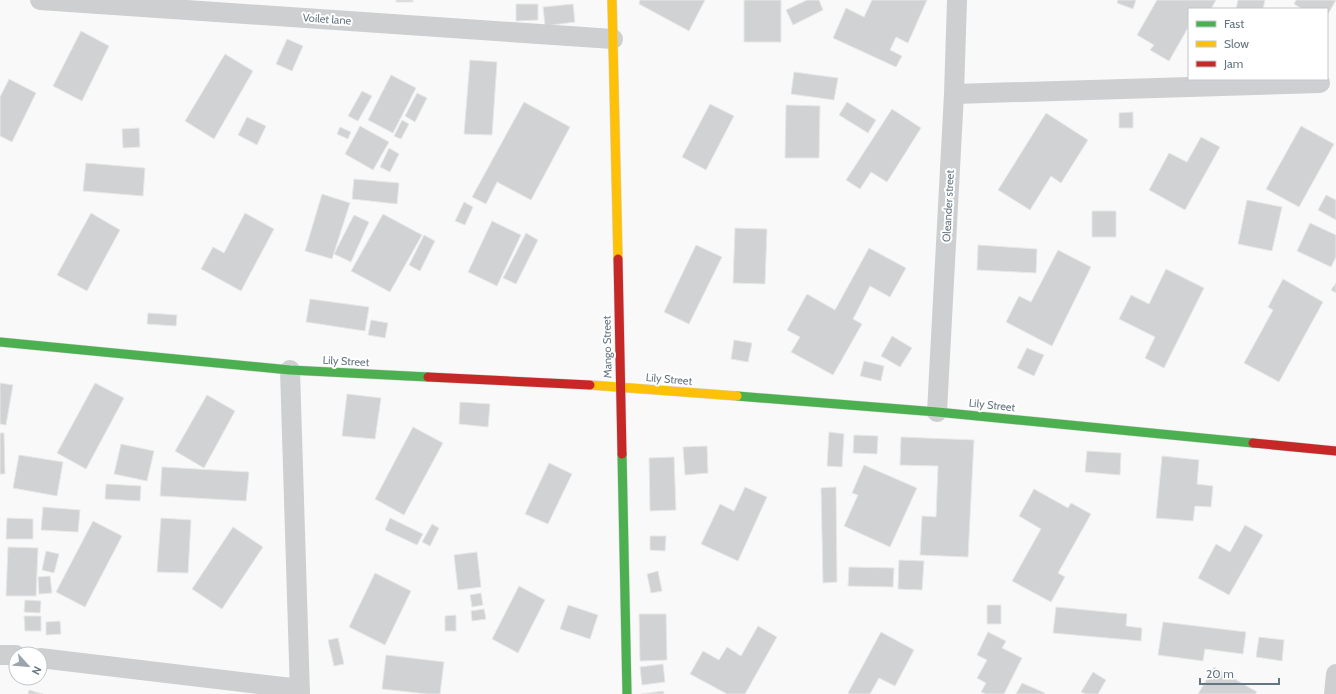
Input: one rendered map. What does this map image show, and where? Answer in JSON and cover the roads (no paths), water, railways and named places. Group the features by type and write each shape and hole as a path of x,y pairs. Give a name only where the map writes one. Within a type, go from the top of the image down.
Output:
{"street":[{"name":"Voilet lane","path":"40,0 613,39"},
{"name":"Mango Street","path":"612,0 627,694"},
{"name":"Oleander street","path":"937,412 954,94 957,0"},
{"path":"954,94 1320,83"},
{"name":"Lily Street","path":"0,342 290,370 620,387 937,412 1336,451"},
{"path":"48,659 300,691 290,370"},
{"path":"1334,694 1336,674"}]}
